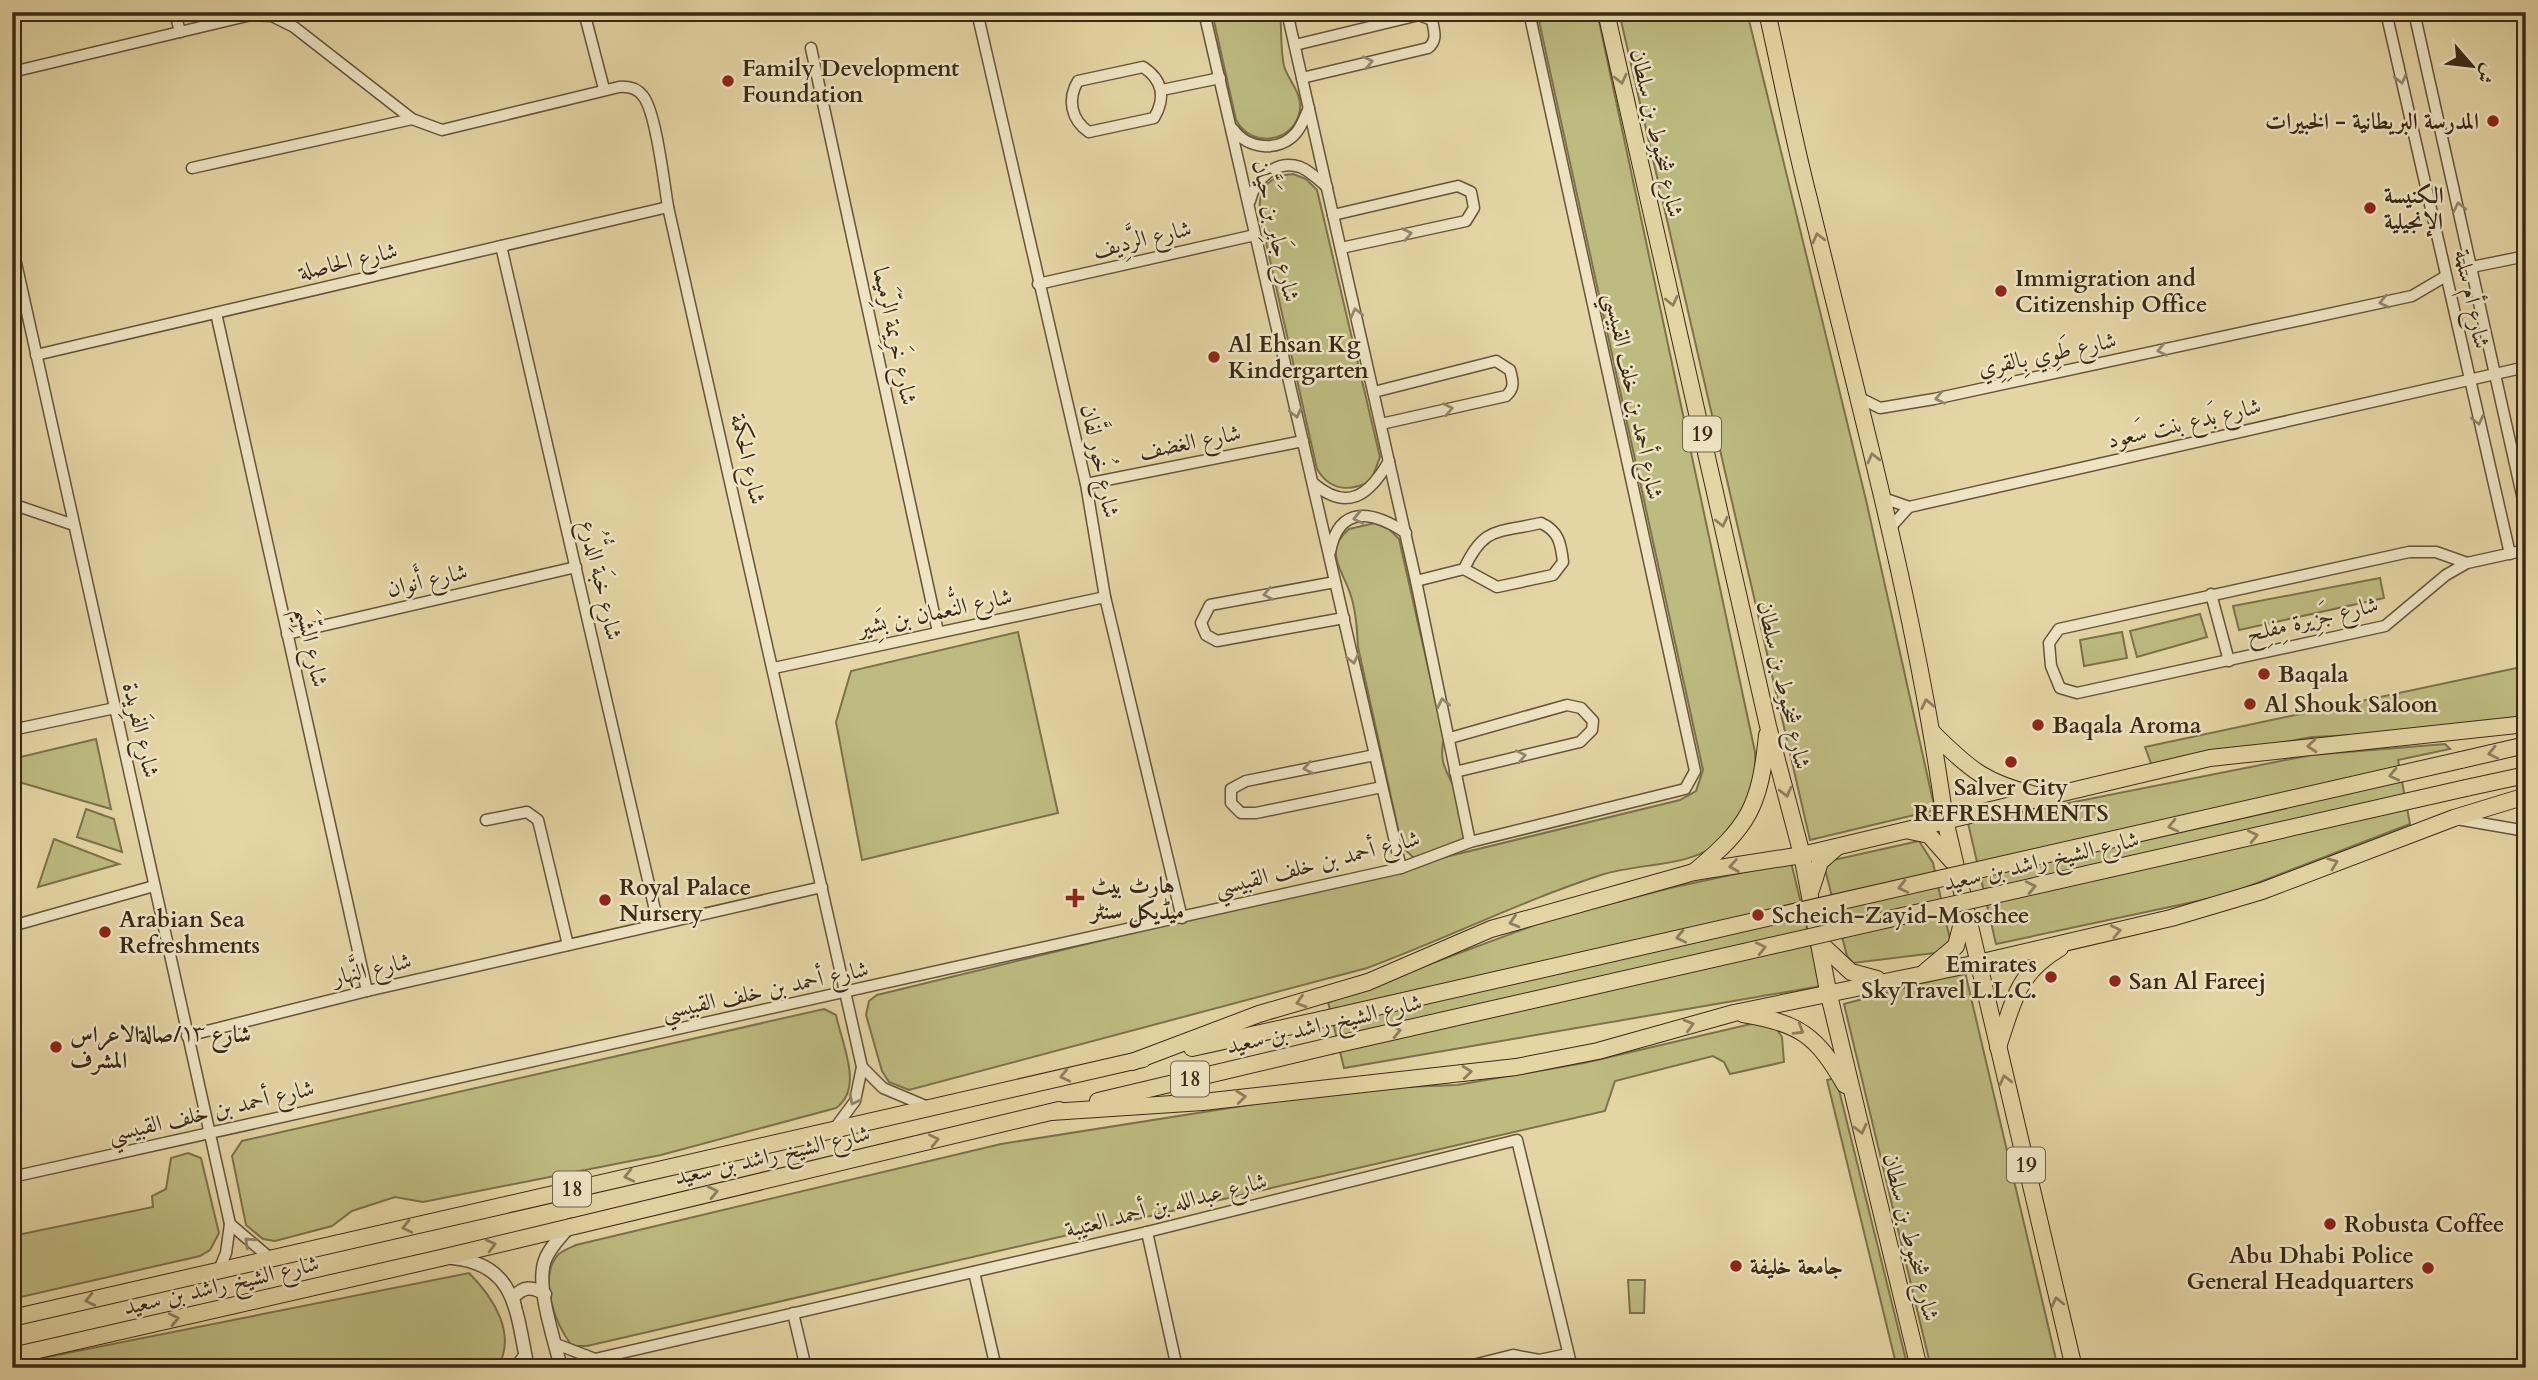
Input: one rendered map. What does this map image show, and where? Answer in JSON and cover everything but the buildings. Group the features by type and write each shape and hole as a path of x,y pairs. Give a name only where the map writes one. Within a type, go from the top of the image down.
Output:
{"main road":[{"name":"شارع شخبوط بن سلطان","path":"1606,12 1769,726 1802,855 1828,991 1919,1368"},
{"name":"19","path":"1767,12 1883,498 1933,733 1945,820 2074,1368"},
{"path":"1132,1062 1259,1014 1368,982 1491,929 1694,872 1802,855 2210,758 2526,724"},
{"path":"1694,872 1723,848 1749,818 1764,764 1769,726"},
{"path":"1933,733 1957,757 1987,780 2001,787 2043,797"},
{"name":"شارع الشيخ راشد بن سعيد","path":"12,1318 835,1128 2526,745"},
{"name":"شارع الشيخ راشد بن سعيد","path":"12,1356 445,1257 1330,1046 2526,775"},
{"path":"1051,1112 1203,1101 1516,1067 1598,1051 1734,1013 1828,991 1978,962 2171,918 2235,899 2454,818 2526,796"},
{"path":"1904,831 1929,835 1956,866"},
{"path":"1810,896 1820,862 1841,846"},
{"path":"1923,973 1956,946 1965,907"},
{"path":"1997,1049 2024,977 2038,962 2074,941"},
{"path":"1819,942 1851,972 1884,980"},
{"path":"1734,1013 1779,1020 1804,1032 1830,1058 1854,1100"}],"street":[{"path":"175,12 180,32"},
{"path":"584,12 604,89"},
{"name":"شارع خُور لفَّان","path":"978,12 1038,284 1086,484 1105,597 1182,918"},
{"name":"شارع جَابِر بن حَيَّان","path":"1204,12 1401,868"},
{"path":"1287,12 1406,533 1470,842"},
{"name":"شارع أحمد بن خلف القبيسي","path":"12,1177 845,994 1401,868 1470,842 1678,793 1690,783 1695,771 1529,12"},
{"name":"شارع أم سلمة","path":"2386,12 2510,554"},
{"name":"شارع أم سلمة","path":"2414,12 2526,513"},
{"name":"شارع الحكمة","path":"12,72 251,15 272,16 294,27 412,119 442,130 604,89 628,86 638,91 647,102 668,207 863,1067 855,1101 835,1128"},
{"path":"1294,45 1419,15 1432,20 1434,44 1427,48 1302,78"},
{"name":"شارع خَرِيمة الرِّمَيما","path":"811,48 938,632"},
{"path":"1143,67 1155,74 1162,90 1161,106 1154,118 1089,132 1078,125 1072,109 1072,91 1078,80 1143,67"},
{"path":"1162,90 1220,78"},
{"path":"1230,124 1240,139 1251,145 1274,145 1294,135 1309,108"},
{"name":"شارع الحكمة","path":"192,168 412,119"},
{"path":"1249,205 1253,188 1264,175 1287,165 1300,167 1327,187"},
{"path":"1333,215 1458,186 1471,192 1474,208 1466,221 1341,248"},
{"name":"شارع الحاصلة","path":"36,355 668,207"},
{"name":"شارع الرَّدِيف","path":"1038,284 1255,234"},
{"name":"شارع الفَرِيدة","path":"12,245 230,1224 226,1253 219,1270"},
{"name":"شارع خبَة الدُّرُع","path":"502,246 658,923"},
{"path":"2472,267 2526,256"},
{"name":"شارع طَوِي بِالقِرِي","path":"1858,397 1875,407 1887,408 1948,397 2412,296 2446,276"},
{"name":"شارع الشِّيَم","path":"216,313 367,991"},
{"path":"1374,392 1496,361 1510,369 1513,383 1506,396 1381,424"},
{"name":"شارع بَدع بنت سَعود","path":"1909,507 2526,367"},
{"name":"شارع الغضف","path":"1086,484 1303,442"},
{"path":"1312,483 1327,495 1338,499 1353,497 1377,482 1389,461"},
{"path":"1883,498 1909,507 1889,528"},
{"path":"12,504 74,525"},
{"path":"1329,555 1335,530 1360,516 1386,519 1406,533"},
{"path":"1416,581 1464,569 1497,587 1553,575 1563,562 1561,547 1556,533 1541,523 1486,535 1475,545 1464,569"},
{"name":"شارع جَزِيرة مِفلِح","path":"2467,563 2436,552 2409,552 2059,629 2049,643 2050,666 2060,688 2077,693 2385,626 2446,575 2467,563 2526,550"},
{"name":"شارع أَنوان","path":"287,634 576,567"},
{"path":"1335,582 1210,605 1201,623 1206,635 1217,640 1344,618"},
{"name":"شارع جَزِيرة مِفلِح","path":"2211,594 2230,660"},
{"name":"شارع النُّعمان بن بَشِير","path":"774,668 1105,597"},
{"path":"1450,738 1567,705 1581,708 1593,721 1592,730 1580,742 1455,772"},
{"path":"12,730 115,708"},
{"path":"1375,755 1246,781 1231,789 1231,803 1241,813 1256,813 1382,787"},
{"path":"486,820 527,812 538,821 568,945"},
{"path":"2454,818 2526,831"},
{"path":"12,926 154,886"},
{"name":"شارع النَّهار","path":"187,1036 367,991 822,887"},
{"path":"863,1067 883,1088 929,1107"},
{"name":"شارع عبدالله بن أحمد العتيبة","path":"583,1368 793,1313 1147,1232 1517,1140 1570,1361"},
{"path":"230,1224 270,1258"},
{"path":"561,1368 545,1294 545,1260 571,1225"},
{"path":"1147,1232 1177,1368"},
{"path":"445,1257 483,1262 505,1285 515,1307"},
{"path":"974,1272 996,1368"},
{"path":"528,1368 513,1298 523,1289 531,1287 545,1294"},
{"path":"793,1313 806,1368"},
{"path":"556,1344 602,1361"},
{"path":"515,1368 525,1354"},
{"path":"1461,1368 1499,1357 1519,1355 1539,1360 1570,1361"},
{"path":"1543,1368 1570,1361"}],"shaded area":[{"path":"1212,12 1280,12 1284,66 1300,104 1296,121 1290,130 1282,135 1262,138 1252,135 1236,120"},
{"path":"1537,12 1597,12 1755,752 1751,791 1734,828 1715,846 1702,853 1674,862 1601,875 1542,896 1367,968 909,1090 889,1082 882,1071 866,1015 869,1001 877,995 1680,800 1696,791 1703,770"},
{"path":"1619,12 1747,12 1866,500 1935,810 1810,840"},
{"path":"1293,174 1306,179 1317,190 1380,457 1371,481 1356,487 1334,485 1317,469 1261,220 1260,202 1264,188 1275,178"},
{"path":"1375,523 1389,529 1399,539 1444,738 1442,756 1461,813 1464,838 1462,843 1422,858 1413,857 1402,847 1358,647 1354,606 1336,553 1341,537 1349,529"},
{"path":"2380,578 2384,598 2239,630 2233,606"},
{"path":"2200,614 2207,637 2137,657 2130,631"},
{"path":"1018,632 1058,813 862,860 836,722 851,671"},
{"path":"2122,632 2127,658 2084,666 2080,640"},
{"path":"2526,666 2526,718 2418,732 2312,737 2152,766 2145,747"},
{"path":"96,739 111,809 12,780 12,759"},
{"path":"2445,744 2450,749 2398,760 2410,824 2226,895 1996,944 1968,823 2311,755"},
{"path":"86,809 114,819 122,852 77,837"},
{"path":"54,839 119,864 38,887"},
{"path":"1919,841 1933,863 1951,944 1943,952 1853,963 1847,956 1825,869 1829,861"},
{"path":"1791,862 1821,986 1344,1068 1328,1002 1551,919 1670,888"},
{"path":"1965,972 2058,1368 1931,1368 1844,1004"},
{"path":"824,1009 836,1015 849,1065 849,1089 836,1108 661,1155 423,1202 395,1197 352,1211 332,1226 275,1241 263,1239 246,1225 232,1156 242,1141"},
{"path":"1755,1023 1776,1028 1782,1037 1784,1062 1730,1074 1724,1062 1713,1056 1615,1081 1605,1111 587,1346 572,1346 560,1326 551,1302 549,1277 552,1266 559,1254 576,1245 1001,1144 1350,1089 1457,1085 1584,1063"},
{"path":"1836,1078 1908,1368 1897,1368 1827,1080"},
{"path":"188,1153 201,1158 219,1233 210,1250 200,1256 12,1299 12,1236 153,1207 152,1196 166,1189 171,1158"},
{"path":"469,1273 494,1305 504,1330 503,1355 497,1368 12,1368 12,1364"},
{"path":"1628,1280 1645,1280 1644,1313 1630,1313"}],"place":[{"name":"Family Development Foundation","path":"728,81"},
{"name":"المدرسة البريطانية - الخبيرات","path":"2493,121"},
{"name":"الكنيسة الإنجيلية","path":"2370,208"},
{"name":"Immigration and Citizenship Office","path":"2001,291"},
{"name":"Al Ehsan Kg Kindergarten","path":"1214,357"},
{"name":"Baqala","path":"2264,674"},
{"name":"Al Shouk Saloon","path":"2250,704"},
{"name":"Baqala Aroma","path":"2038,725"},
{"name":"Salver City REFRESHMENTS","path":"2011,762"},
{"name":"ہارٹ بیٹ میڈیکل سنٹر","path":"1075,898"},
{"name":"Royal Palace Nursery","path":"605,900"},
{"name":"Scheich-Zayid-Moschee","path":"1758,915"},
{"name":"Arabian Sea Refreshments","path":"105,932"},
{"name":"Emirates SkyTravel L.L.C.","path":"2051,977"},
{"name":"San Al Fareej","path":"2115,981"},
{"name":"شارع ١٣/صالةالاعراس المشرف","path":"56,1047"},
{"name":"Robusta Coffee","path":"2330,1224"},
{"name":"جامعة خليفة","path":"1736,1266"},
{"name":"Abu Dhabi Police General Headquarters","path":"2428,1268"}]}
